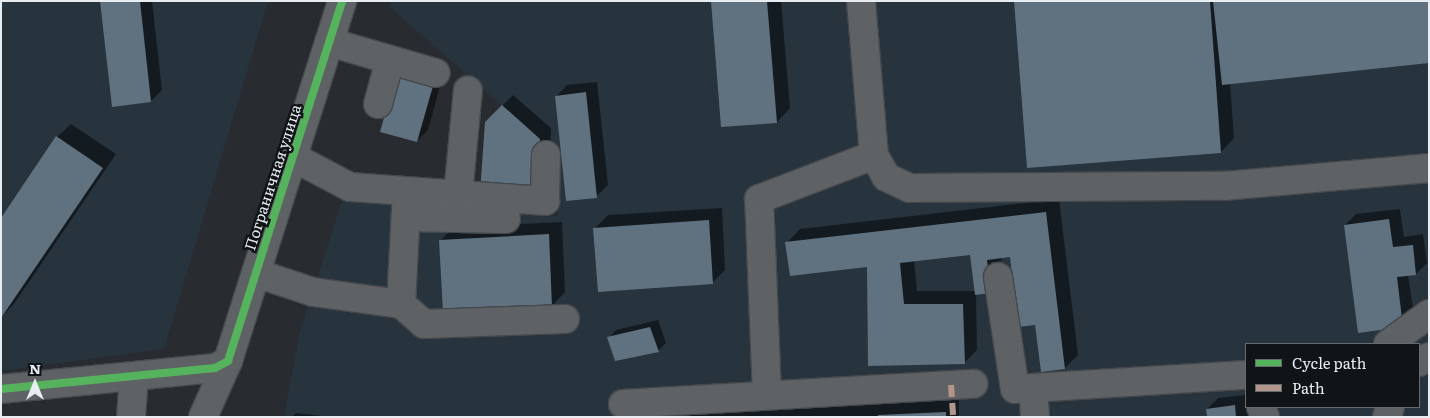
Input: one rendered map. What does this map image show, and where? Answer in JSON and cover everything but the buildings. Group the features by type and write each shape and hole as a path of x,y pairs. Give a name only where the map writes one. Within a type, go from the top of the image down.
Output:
{"street":[{"name":"Пограничная улица","path":"203,417 228,361 342,1"},
{"path":"861,1 874,155 886,177 910,188 1224,186 1429,168"},
{"path":"329,42 436,73"},
{"path":"378,104 390,60"},
{"path":"458,195 468,90"},
{"path":"406,204 458,195 545,201 546,155"},
{"path":"767,396 759,199 874,155"},
{"path":"292,157 350,187 406,204 506,218"},
{"path":"401,304 406,204"},
{"path":"256,273 313,292 401,304 424,324 564,320"},
{"path":"998,277 1015,389 1245,375"},
{"path":"1389,343 1429,314"},
{"path":"1,388 215,368 228,361"},
{"path":"131,417 134,376"},
{"path":"623,404 973,384"},
{"path":"1033,388 1035,417"}],"shaded area":[{"path":"1,1 268,1 164,349 1,371"},
{"path":"392,1 1429,1 1429,417 284,417 300,332 342,201 558,216 550,148 390,7"}],"marked path":[{"path":"951,385 953,417"}],"cycle path":[{"path":"1,389 215,368 228,361 342,1"}]}
